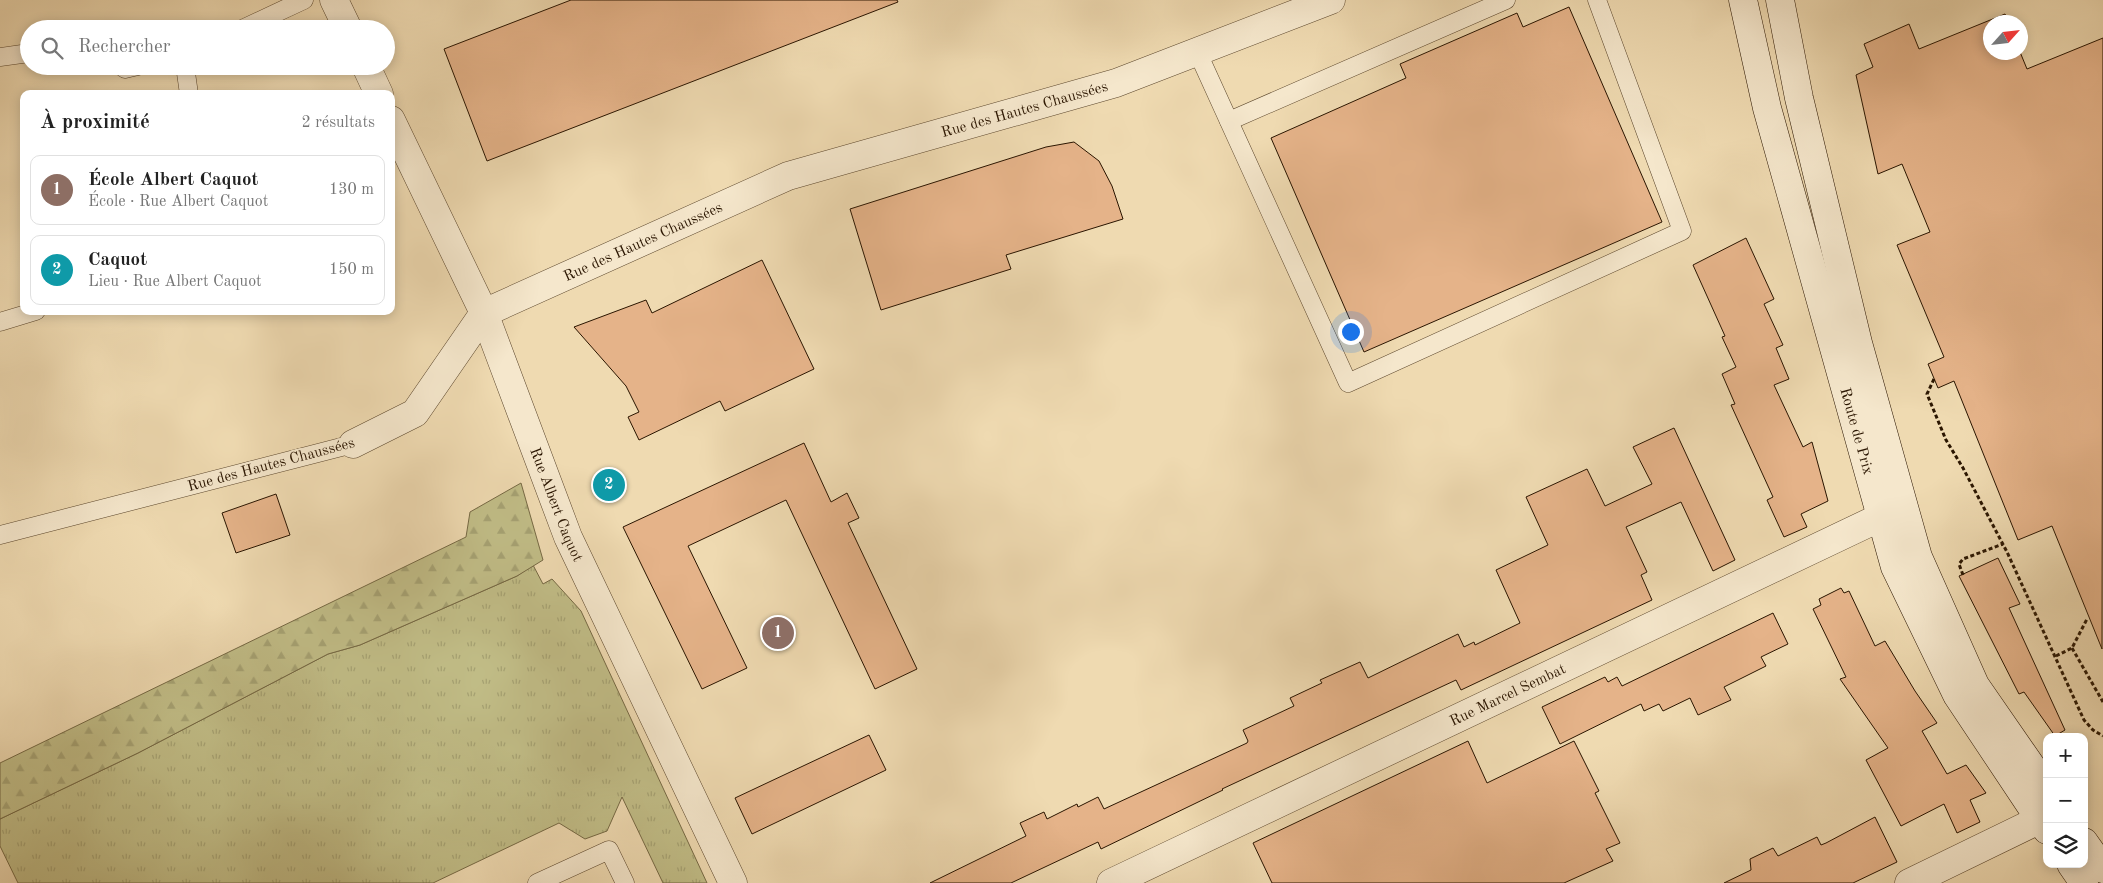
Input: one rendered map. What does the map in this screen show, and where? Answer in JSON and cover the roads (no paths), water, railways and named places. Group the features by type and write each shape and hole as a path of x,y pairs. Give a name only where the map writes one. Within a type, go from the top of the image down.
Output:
{"street":[{"path":"334,0 344,20"},
{"name":"Rue des Hautes Chaussées","path":"352,444 415,413 484,314 788,176 1116,82 1331,0"},
{"name":"Route de Prix","path":"1743,0 1767,108 1892,512 1918,557 1975,685 2043,783"},
{"name":"Route de Prix","path":"1780,0 1802,108 1858,343 1892,512 1895,567 1957,695 2043,821"},
{"path":"370,75 377,90"},
{"name":"Rue Albert Caquot","path":"395,128 484,314 568,537 733,883"},
{"name":"Rue Marcel Sembat","path":"1111,883 1892,512"},
{"path":"1909,883 2043,822"},
{"path":"2088,847 2103,868"},
{"path":"2074,868 2084,883"}],"lane":[{"path":"261,20 304,0"},
{"path":"1229,121 1506,0"},
{"path":"1197,51 1348,383 1682,231 1597,0"},
{"path":"0,57 20,54"},
{"path":"186,75 188,90"},
{"path":"0,322 23,315"},
{"name":"Rue des Hautes Chaussées","path":"0,535 352,444"},
{"path":"538,883 609,850 625,883"}],"place":[{"name":"Caquot","path":"609,485"},
{"name":"École Albert Caquot","path":"778,633"}]}
